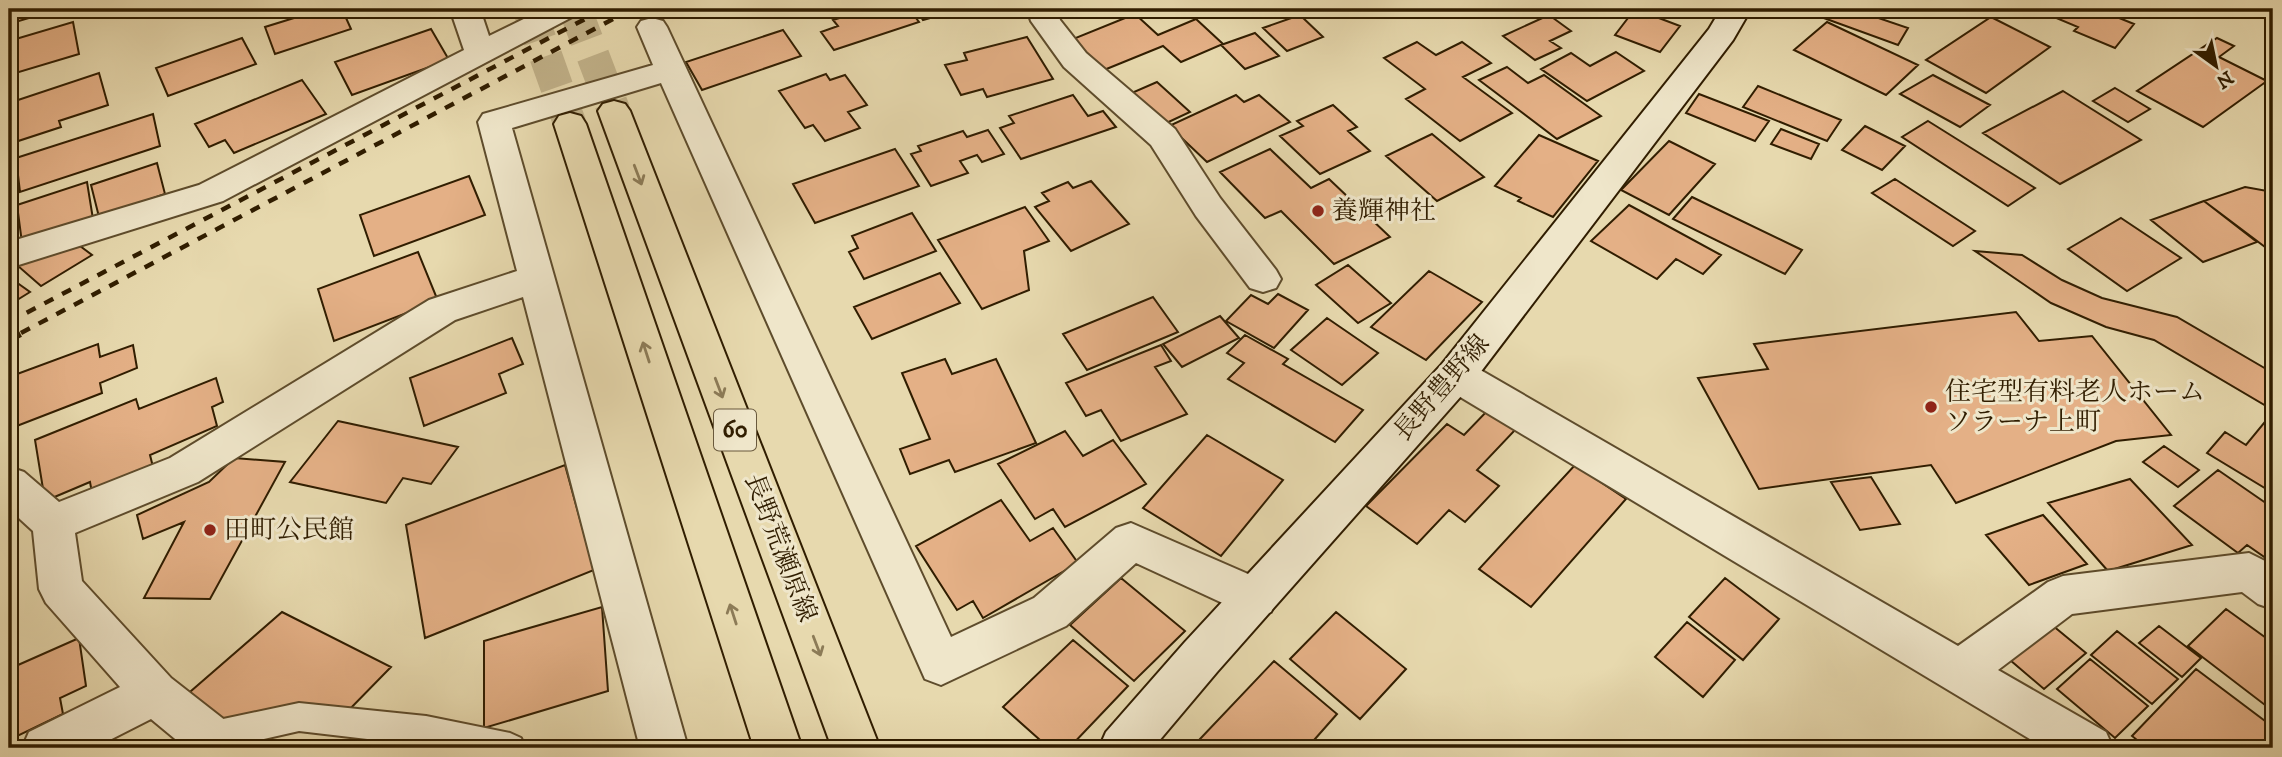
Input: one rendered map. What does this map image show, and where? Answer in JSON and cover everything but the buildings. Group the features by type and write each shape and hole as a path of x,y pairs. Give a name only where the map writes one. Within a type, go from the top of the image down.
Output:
{"main road":[{"name":"長野荒瀬原線","path":"614,111 856,748"},
{"name":"60","path":"570,124 778,748"}],"street":[{"path":"465,9 480,53"},
{"path":"9,256 211,192 566,9"},
{"path":"1042,9 1046,21 1075,60 1163,137 1208,207 1263,279"},
{"name":"長野豊野線","path":"1124,748 1456,375 1705,55 1736,9"},
{"path":"652,27 942,664 1050,612 1131,541 1255,598"},
{"path":"664,748 494,122 671,71"},
{"path":"53,523 184,471 442,310 538,278"},
{"path":"1456,375 2089,748"},
{"path":"9,484 53,523 61,589 155,693 211,742"},
{"path":"1959,672 2063,596 2249,572 2273,590"},
{"path":"46,748 155,693"}],"lane":[{"path":"211,742 299,717 426,730 510,748"}],"tunnel":[{"path":"529,9 570,124"},
{"path":"575,9 614,111"}],"railway":[{"path":"9,322 604,9"},
{"path":"21,333 632,9"},
{"path":"9,340 25,332"}],"place":[{"name":"養輝神社","path":"1318,211"},
{"name":"住宅型有料老人ホーム ソラーナ上町","path":"1931,407"},
{"name":"田町公民館","path":"210,530"}]}
